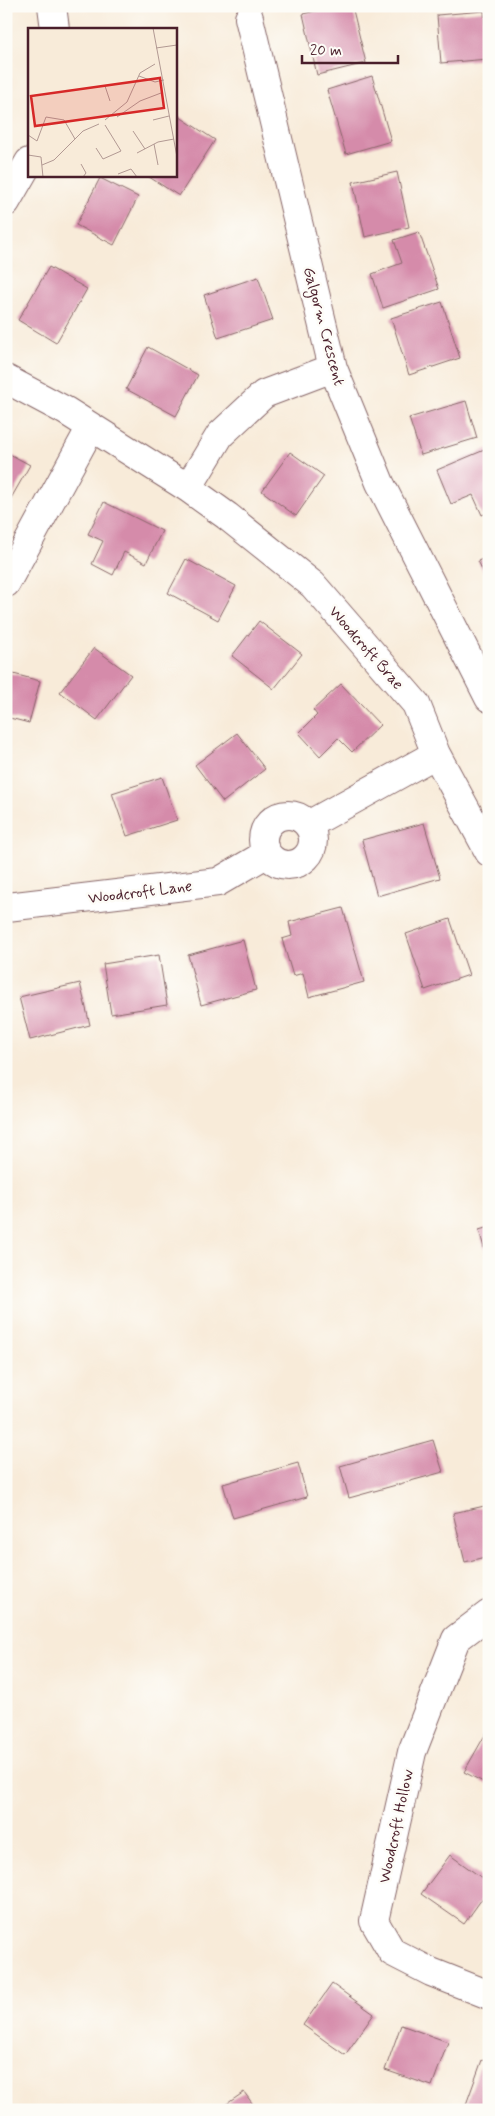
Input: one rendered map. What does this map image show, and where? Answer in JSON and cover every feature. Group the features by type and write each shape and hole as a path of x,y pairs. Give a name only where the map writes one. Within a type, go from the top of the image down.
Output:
{"street":[{"path":"52,6 55,28"},
{"name":"Galgorm Crescent","path":"249,18 332,368 380,483 489,698"},
{"path":"6,202 28,164"},
{"path":"188,488 220,435 264,394 332,368"},
{"name":"Woodcroft Brae","path":"6,379 91,426 188,488 227,516 313,585 416,704 436,754 489,852"},
{"path":"6,583 91,426"},
{"path":"308,825 436,754"},
{"path":"294,816 308,825 313,840 308,855 302,861 287,866 272,860 266,854 263,846 265,829 278,817 294,816"},
{"name":"Woodcroft Lane","path":"7,907 218,882 266,854"},
{"name":"Woodcroft Hollow","path":"489,1614 456,1640 412,1752 374,1921 392,1952 431,1972 489,1995"}],"building":[{"path":"336,6 352,6 366,63 317,75 303,14"},
{"path":"484,11 488,59 441,63 437,15"},
{"path":"372,76 391,141 346,154 327,90"},
{"path":"177,115 215,140 179,196 148,176 176,176"},
{"path":"397,172 409,227 365,237 353,182"},
{"path":"100,178 138,197 114,245 76,225"},
{"path":"419,232 439,289 383,308 372,274 402,263 394,240"},
{"path":"49,267 87,289 56,343 18,320"},
{"path":"258,277 273,320 218,338 204,295"},
{"path":"442,302 460,358 409,375 391,318"},
{"path":"148,347 198,375 176,416 126,389"},
{"path":"466,401 477,438 421,455 409,418"},
{"path":"489,448 489,512 482,515 473,495 451,504 437,470"},
{"path":"6,452 30,465 6,507"},
{"path":"290,452 324,476 296,516 262,491"},
{"path":"104,502 162,531 146,563 124,552 113,575 92,564 103,541 88,534"},
{"path":"489,556 489,583 478,561"},
{"path":"186,559 236,586 218,620 168,593"},
{"path":"259,621 302,654 274,689 232,656"},
{"path":"94,648 131,675 97,720 60,692"},
{"path":"6,672 40,681 29,723 6,717"},
{"path":"341,684 380,725 352,752 338,738 320,756 299,733 317,715 313,710"},
{"path":"237,733 265,769 223,802 195,765"},
{"path":"162,777 177,820 127,836 112,793"},
{"path":"424,823 440,878 377,896 362,840"},
{"path":"343,908 364,982 309,997 303,973 293,976 282,939 292,936 289,922"},
{"path":"450,919 469,975 425,990 406,934"},
{"path":"243,940 256,990 201,1005 188,955"},
{"path":"159,955 167,1005 111,1014 103,964"},
{"path":"80,983 90,1025 30,1040 19,997"},
{"path":"489,1227 489,1262 488,1262 479,1230"},
{"path":"433,1440 443,1472 349,1498 340,1466"},
{"path":"298,1463 307,1497 233,1518 223,1484"},
{"path":"489,1505 489,1556 465,1562 453,1513"},
{"path":"489,1728 489,1785 464,1772"},
{"path":"450,1855 489,1883 489,1889 464,1924 421,1894"},
{"path":"332,1984 374,2014 345,2055 303,2025"},
{"path":"401,2025 448,2042 432,2086 385,2070"},
{"path":"482,2060 489,2062 489,2110 464,2110"},
{"path":"244,2092 257,2110 218,2110"}]}
